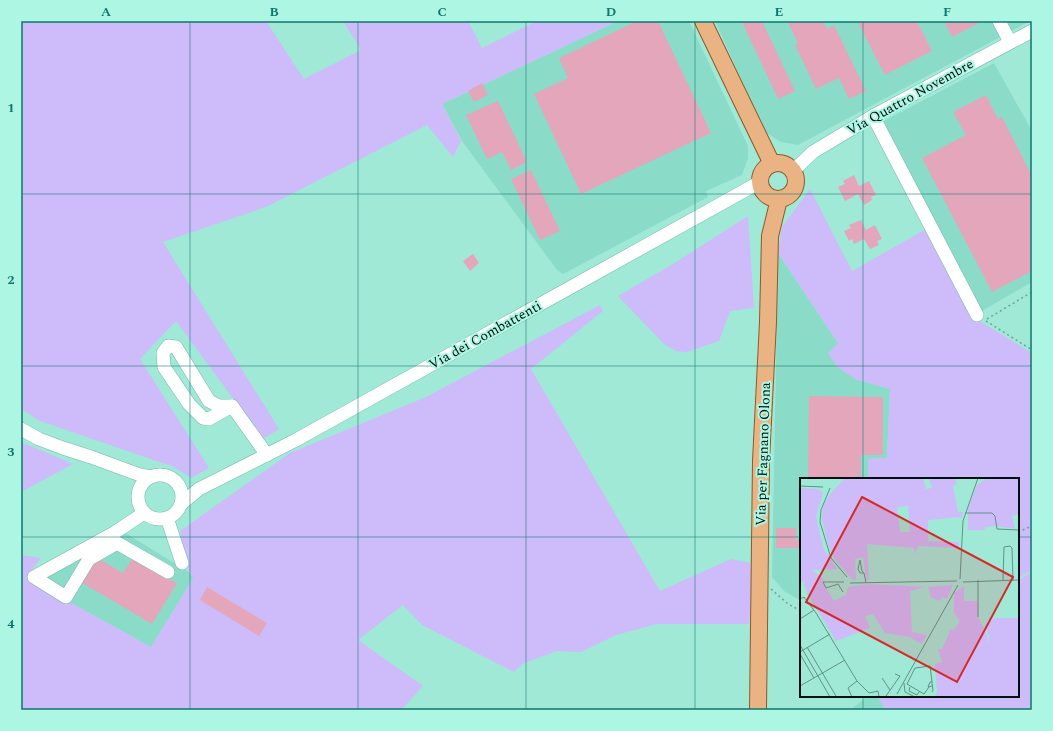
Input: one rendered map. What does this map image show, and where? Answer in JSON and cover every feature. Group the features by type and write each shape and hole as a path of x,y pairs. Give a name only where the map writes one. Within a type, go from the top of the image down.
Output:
{"main road":[{"path":"703,21 772,164"},
{"path":"784,163 794,170 797,181 796,186 790,196 779,200 764,193 760,182 763,171 772,164 784,163"},
{"name":"Via per Fagnano Olona","path":"758,710 761,461 768,322 770,236 779,200"}],"street":[{"path":"999,21 1010,42"},
{"name":"Via Quattro Novembre","path":"794,170 813,152 873,116 1032,31"},
{"path":"873,116 977,315"},
{"name":"Via dei Combattenti","path":"167,518 173,515 181,504 199,489 267,455 760,182"},
{"path":"168,346 176,347 209,401 219,406 232,406 209,419 203,418 189,404 164,367 163,352 168,346"},
{"path":"232,406 267,455"},
{"name":"Via dei Combattenti","path":"21,429 57,446 90,456 140,475 166,476 178,483 198,486 208,484"},
{"path":"121,469 129,475 138,494 138,502 144,513 157,519 167,518 182,563"},
{"path":"138,494 144,482 152,476"},
{"path":"178,483 182,493 181,504"},
{"path":"116,538 34,577 66,597 89,559 116,538 144,513"},
{"path":"116,538 168,572"}],"path":[{"path":"1032,292 985,320 1032,350"},
{"path":"1019,532 1032,526"},
{"path":"759,579 788,604 800,610"}],"shaded area":[{"path":"21,21 266,21 304,79 361,50 343,21 468,21 482,48 537,21 618,21 442,104 461,141 453,157 427,125 266,207 163,242 279,429 263,439 176,321 140,359 209,468 191,478 174,467 40,421 21,409"},
{"path":"618,21 689,21 748,146 748,158 742,175 706,191 708,197 563,274 557,270 462,141 442,104"},
{"path":"715,21 1030,21 798,145 781,142 765,132"},
{"path":"994,63 1032,131 1032,282 982,311 880,123"},
{"path":"810,189 852,271 928,228 975,318 1032,353 1032,570 1019,577 1019,478 868,478 868,459 887,458 890,389 855,379 837,367 828,353 838,343 778,253 782,227"},
{"path":"748,216 754,308 730,311 719,341 687,352 676,351 664,344 618,296 673,264"},
{"path":"778,253 838,343 855,379 890,389 887,458 868,459 868,478 800,478 800,600 784,591 772,577"},
{"path":"600,305 603,311 531,369 660,591 731,559 750,563 753,578 749,624 657,624 616,635 581,652 557,651 522,664 514,672 422,625 403,605 358,640 423,686 401,710 21,709 21,555 41,558 26,578 151,647 193,578 189,572 180,531 290,453 426,397"},
{"path":"21,442 73,464 21,492"},
{"path":"119,529 189,572 194,578 151,647 31,581"},
{"path":"1032,572 1032,710 886,710 878,697 1019,697 1019,579"},
{"path":"867,697 878,697 886,710 850,710"}],"building":[{"path":"637,21 658,21 711,133 581,194 534,94 568,78 559,58"},
{"path":"762,21 795,91 778,99 742,22"},
{"path":"787,21 823,21 827,29 834,25 866,91 849,99 839,78 816,89 795,45 798,43"},
{"path":"857,21 917,21 932,51 885,75"},
{"path":"944,21 980,21 981,22 952,37"},
{"path":"482,83 488,95 474,102 468,91"},
{"path":"986,95 998,119 1002,117 1032,176 1032,271 992,292 922,158 966,135 953,112"},
{"path":"498,101 527,162 511,170 502,152 487,159 466,115"},
{"path":"531,170 560,231 540,240 511,179"},
{"path":"854,175 859,186 869,181 876,195 871,197 872,200 864,205 858,194 845,201 838,187 845,184 843,181"},
{"path":"861,220 866,230 875,225 882,239 877,241 879,245 870,249 864,239 854,244 852,239 849,241 844,231 851,228 849,225"},
{"path":"473,254 479,263 470,271 463,261"},
{"path":"809,396 883,397 883,455 861,455 861,478 808,478"},
{"path":"776,528 796,528 796,540 800,540 800,548 776,548"},
{"path":"95,557 123,573 133,558 177,583 152,624 79,581"},
{"path":"207,587 267,623 259,636 200,600"}]}
